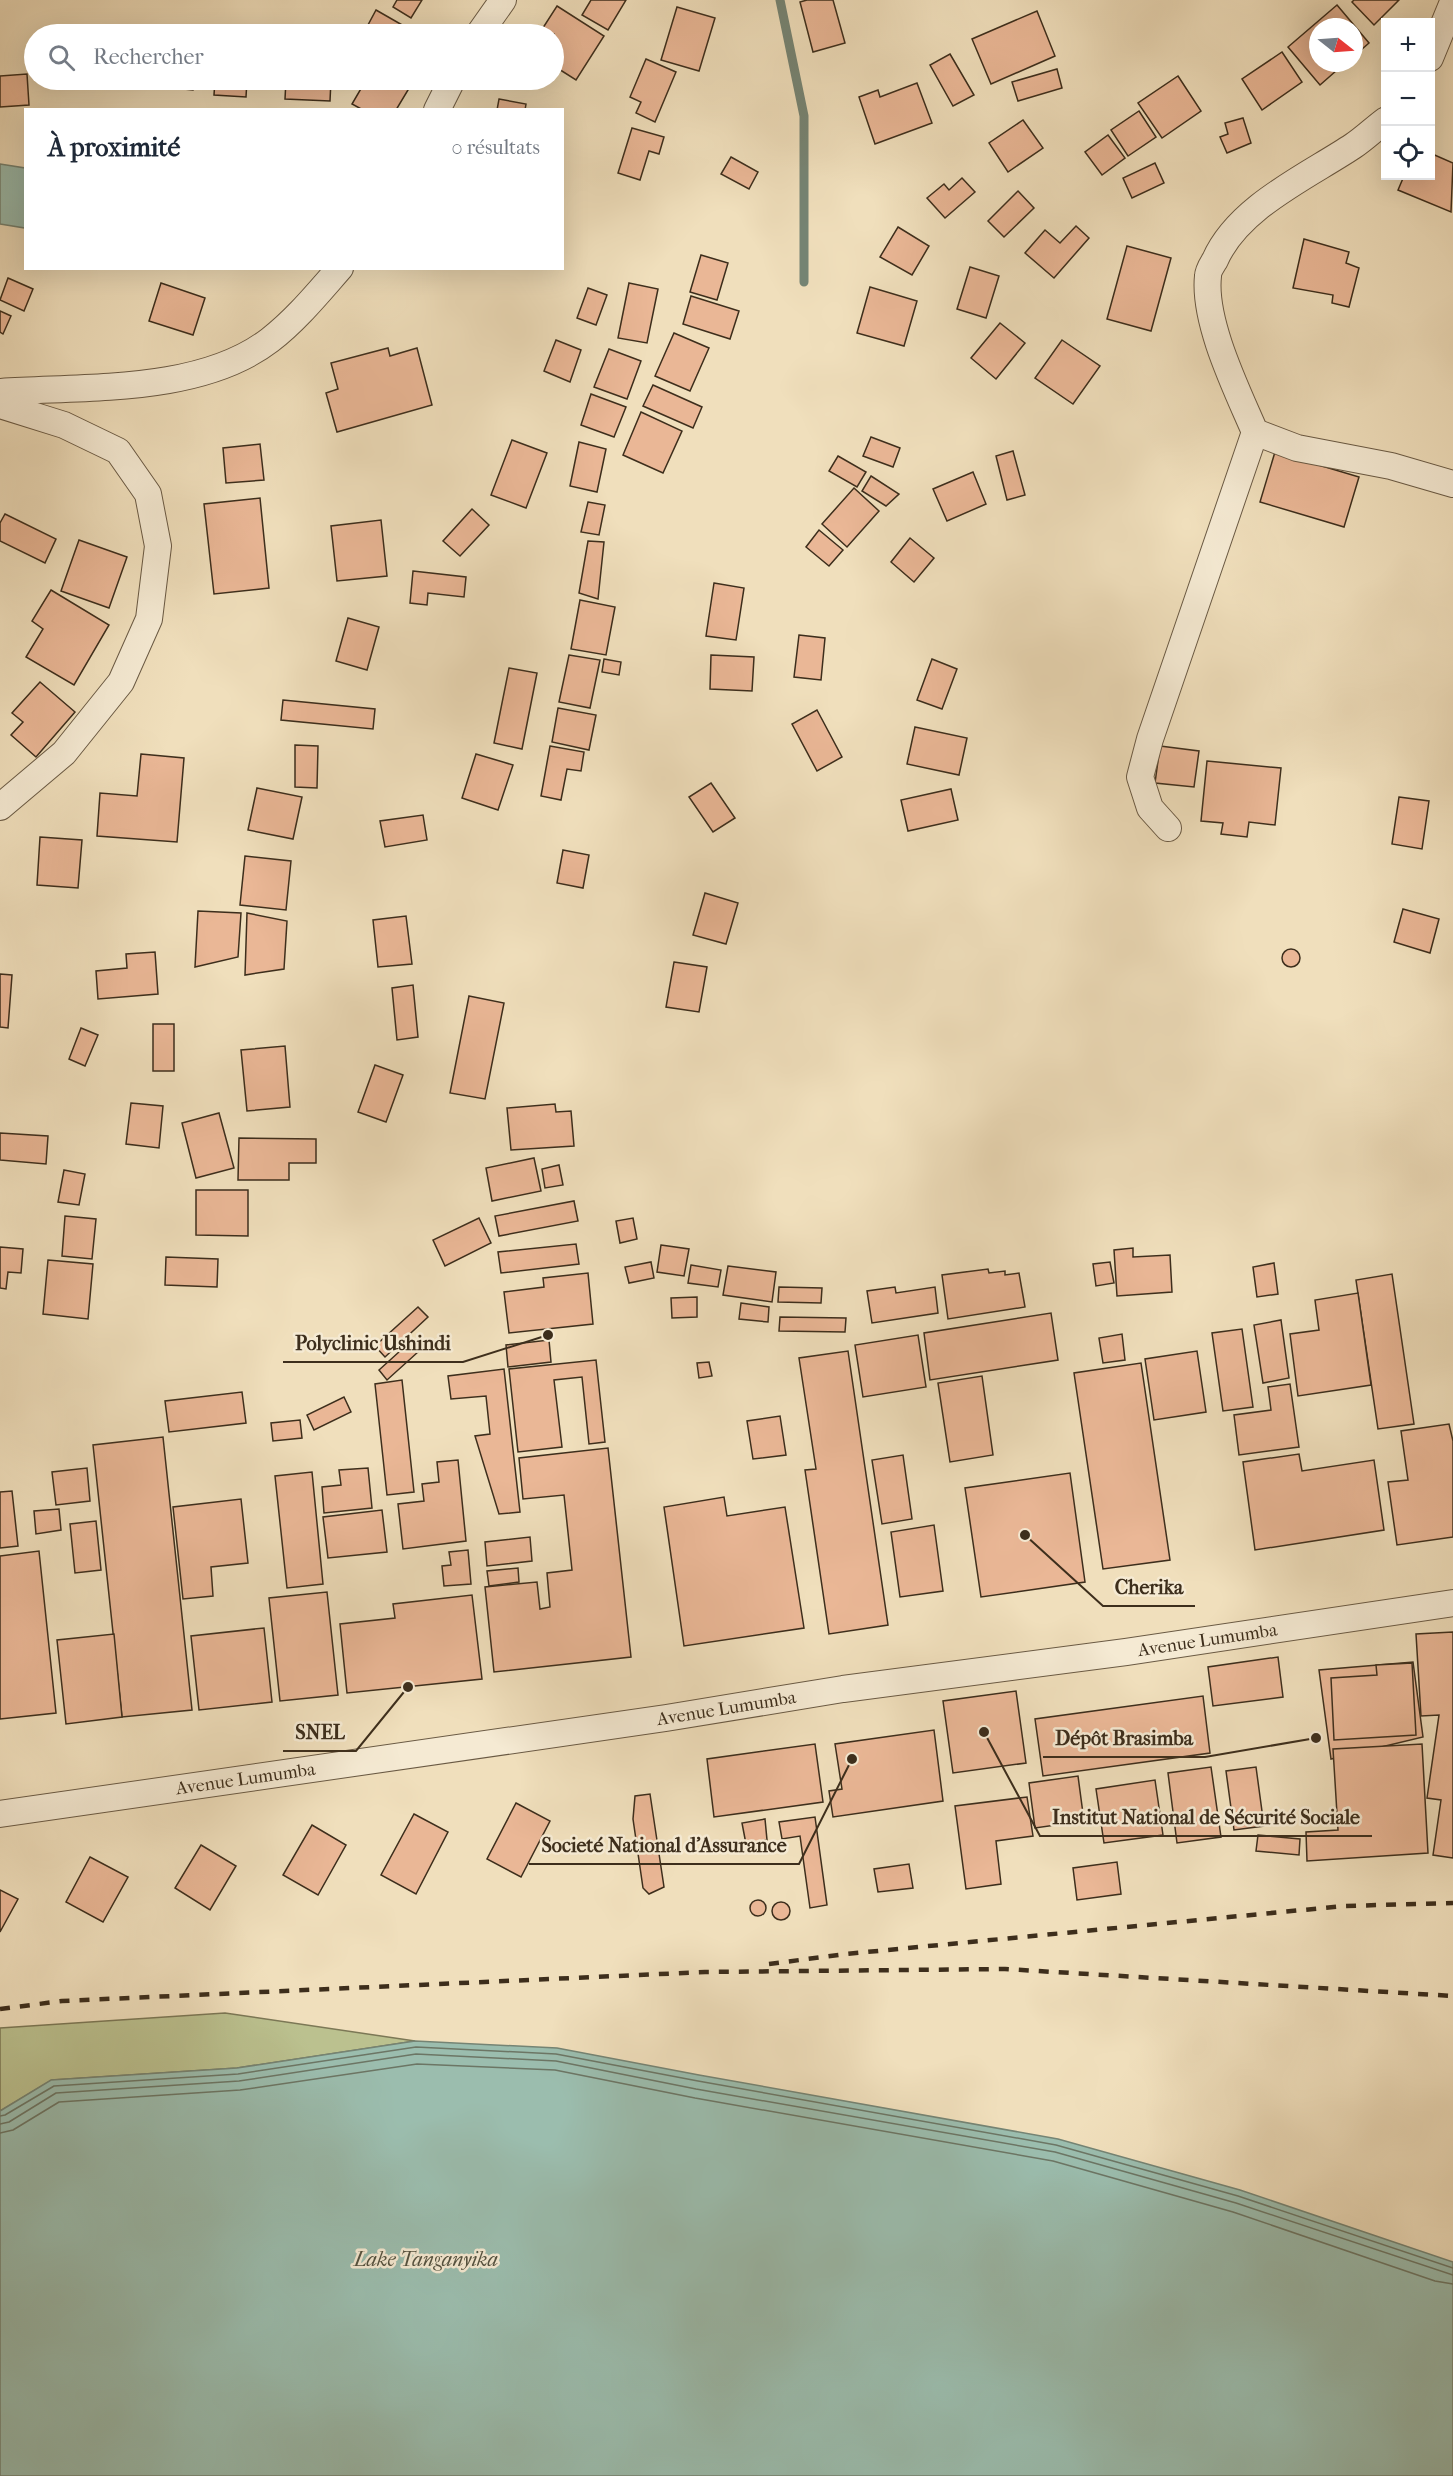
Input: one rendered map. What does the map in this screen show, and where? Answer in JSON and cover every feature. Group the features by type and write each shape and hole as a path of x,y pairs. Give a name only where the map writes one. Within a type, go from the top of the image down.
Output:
{"street":[{"path":"486,24 502,0"},
{"path":"1435,48 1453,2"},
{"path":"437,108 447,90"},
{"path":"1168,828 1150,808 1140,777 1150,739 1255,432 1234,384 1210,314 1208,275 1221,245 1245,220 1281,190 1353,146 1381,124"},
{"path":"0,392 123,385 177,378 225,365 269,341 309,304 338,270"},
{"path":"0,405 64,425 118,451 148,494 159,546 149,619 121,682 64,753 0,807"},
{"path":"1255,432 1298,448 1391,466 1453,484"},
{"name":"Avenue Lumumba","path":"0,1814 666,1718 843,1689 1126,1653 1453,1603"}],"green space":[{"path":"225,2013 415,2041 237,2068 52,2080 0,2111 0,2028"}],"water":[{"path":"0,164 24,168 24,228 0,224"},
{"name":"Lake Tanganyika","path":"415,2041 557,2048 1058,2139 1240,2190 1453,2262 1453,2476 0,2476 0,2111 51,2080 237,2068"}],"building":[{"path":"397,0 422,0 411,18 393,7"},
{"path":"591,0 626,0 608,30 582,15"},
{"path":"833,0 845,43 813,52 800,2"},
{"path":"1354,0 1399,0 1374,25 1352,2"},
{"path":"1337,5 1348,18 1322,18"},
{"path":"557,6 604,36 576,80 564,72 564,24 545,24"},
{"path":"677,7 715,18 699,71 661,60"},
{"path":"376,10 400,24 369,24"},
{"path":"1037,11 1055,56 991,84 972,39"},
{"path":"1309,29 1309,72 1288,47"},
{"path":"1363,36 1369,43 1363,48"},
{"path":"1282,52 1302,82 1262,110 1242,79"},
{"path":"950,54 974,95 953,106 930,65"},
{"path":"646,59 676,72 655,122 636,113 641,102 630,97"},
{"path":"1057,69 1062,88 1018,101 1012,82"},
{"path":"1309,72 1335,72 1320,85"},
{"path":"24,74 24,90 28,90 29,105 0,107 0,76"},
{"path":"1178,76 1201,111 1162,138 1138,103"},
{"path":"917,83 932,123 875,144 859,97 878,90 880,97"},
{"path":"214,90 246,90 246,97 214,95"},
{"path":"285,90 331,90 330,101 285,99"},
{"path":"360,90 408,90 397,108 359,108 352,104"},
{"path":"499,99 526,104 525,108 497,108"},
{"path":"1139,111 1156,137 1128,156 1111,130"},
{"path":"1243,118 1251,143 1227,153 1220,137 1228,134 1225,123"},
{"path":"1023,120 1043,148 1008,172 989,143"},
{"path":"632,128 664,137 659,154 649,151 640,180 618,173"},
{"path":"1108,135 1125,158 1102,175 1085,152"},
{"path":"1435,155 1453,163 1451,212 1398,190 1402,180 1435,180"},
{"path":"731,157 758,172 749,189 721,174"},
{"path":"1155,163 1164,183 1132,198 1123,178"},
{"path":"962,178 975,192 945,218 927,198 944,184 949,190"},
{"path":"1018,191 1034,208 1004,237 988,221"},
{"path":"1076,226 1089,238 1054,278 1025,253 1045,230 1060,243"},
{"path":"898,227 929,246 912,275 880,257"},
{"path":"1304,239 1349,252 1346,263 1359,268 1349,307 1332,303 1333,295 1293,288"},
{"path":"1127,246 1171,258 1151,331 1107,319"},
{"path":"701,255 728,263 717,300 690,292"},
{"path":"970,267 999,276 986,318 957,309"},
{"path":"8,278 33,289 24,311 0,300"},
{"path":"161,283 205,298 193,335 149,321"},
{"path":"629,283 658,289 647,343 618,338"},
{"path":"870,287 917,301 904,346 857,333"},
{"path":"588,288 607,295 596,325 577,318"},
{"path":"691,296 739,311 730,339 683,324"},
{"path":"0,311 11,316 3,334 0,332"},
{"path":"1000,323 1025,343 996,379 971,358"},
{"path":"674,333 709,348 690,391 655,376"},
{"path":"556,340 581,350 570,382 544,371"},
{"path":"1062,340 1100,366 1073,404 1035,378"},
{"path":"388,348 390,356 417,348 432,405 337,432 326,393 338,389 331,363"},
{"path":"609,349 641,361 627,399 594,387"},
{"path":"653,385 702,407 693,428 643,406"},
{"path":"591,394 626,407 614,437 581,425"},
{"path":"641,412 682,431 663,473 623,455"},
{"path":"871,437 900,448 893,467 863,456"},
{"path":"512,440 547,453 526,508 491,495"},
{"path":"579,442 606,449 597,492 570,486"},
{"path":"260,444 264,480 226,483 223,448"},
{"path":"1013,451 1025,495 1007,500 996,456"},
{"path":"1275,452 1359,477 1344,527 1260,502"},
{"path":"838,456 866,472 857,487 829,471"},
{"path":"973,472 986,504 947,521 933,489"},
{"path":"871,476 899,494 886,506 862,491"},
{"path":"854,488 879,511 847,547 822,524"},
{"path":"260,498 269,588 214,594 204,504"},
{"path":"588,502 605,505 599,535 581,532"},
{"path":"472,509 489,525 460,556 443,541"},
{"path":"5,514 56,539 45,563 0,541 0,523"},
{"path":"381,520 387,576 337,581 331,526"},
{"path":"819,530 843,550 829,566 806,547"},
{"path":"910,538 934,558 914,582 891,562"},
{"path":"79,540 127,557 109,608 61,591"},
{"path":"588,541 604,542 598,599 579,593"},
{"path":"413,571 466,577 464,597 428,593 427,605 410,603"},
{"path":"714,583 744,588 736,640 706,636"},
{"path":"51,590 109,625 74,685 26,657 43,629 32,621"},
{"path":"580,600 615,607 606,655 571,649"},
{"path":"348,618 379,627 367,670 336,661"},
{"path":"799,635 825,638 821,680 794,677"},
{"path":"569,655 600,660 590,708 559,702"},
{"path":"711,655 754,657 752,691 710,689"},
{"path":"604,659 621,662 619,675 602,672"},
{"path":"932,659 957,669 942,709 917,700"},
{"path":"509,668 537,673 522,749 494,743"},
{"path":"40,682 75,712 36,757 11,735 23,722 12,713"},
{"path":"283,700 375,709 373,729 281,720"},
{"path":"558,708 596,715 589,750 552,742"},
{"path":"817,710 842,757 817,771 792,724"},
{"path":"915,727 967,738 959,775 907,764"},
{"path":"295,745 318,746 317,788 295,787"},
{"path":"550,746 584,752 581,771 567,769 561,800 541,796"},
{"path":"1160,746 1199,751 1194,787 1155,783"},
{"path":"141,754 184,758 177,842 97,836 100,793 137,796"},
{"path":"476,754 513,765 498,810 462,798"},
{"path":"1207,761 1281,768 1275,825 1249,822 1247,837 1221,834 1223,823 1201,821"},
{"path":"711,783 735,818 713,832 689,797"},
{"path":"257,788 302,797 293,839 248,830"},
{"path":"951,789 958,820 908,831 901,800"},
{"path":"1399,797 1429,801 1422,849 1392,844"},
{"path":"423,815 427,840 385,847 380,821"},
{"path":"40,837 82,840 78,888 37,885"},
{"path":"563,850 589,855 583,888 557,883"},
{"path":"245,856 291,861 286,910 240,905"},
{"path":"705,893 738,903 726,944 693,935"},
{"path":"1403,909 1439,919 1430,953 1394,942"},
{"path":"198,911 241,913 238,957 195,967"},
{"path":"247,913 287,921 284,969 245,975"},
{"path":"406,916 412,964 378,967 373,920"},
{"path":"1291,949 1297,952 1300,958 1297,964 1291,967 1285,964 1282,958 1285,952"},
{"path":"155,952 158,994 98,999 96,971 127,968 126,954"},
{"path":"674,962 707,967 699,1012 666,1007"},
{"path":"0,974 12,975 8,1028 0,1027"},
{"path":"413,985 418,1037 397,1040 392,988"},
{"path":"469,996 504,1003 485,1099 450,1093"},
{"path":"153,1024 174,1024 174,1071 153,1071"},
{"path":"81,1028 98,1035 85,1066 69,1059"},
{"path":"285,1046 290,1107 247,1111 241,1050"},
{"path":"375,1065 403,1075 386,1122 358,1112"},
{"path":"131,1103 163,1106 159,1148 126,1144"},
{"path":"555,1104 556,1112 571,1111 574,1146 511,1150 507,1108"},
{"path":"219,1113 234,1168 196,1178 182,1123"},
{"path":"0,1133 48,1136 46,1164 0,1160"},
{"path":"239,1138 316,1139 316,1163 289,1163 289,1180 238,1180"},
{"path":"534,1158 541,1191 492,1201 486,1168"},
{"path":"559,1165 563,1185 545,1188 542,1169"},
{"path":"64,1170 85,1174 79,1205 58,1202"},
{"path":"196,1190 248,1190 248,1236 196,1235"},
{"path":"574,1201 578,1221 499,1236 495,1216"},
{"path":"65,1216 96,1219 92,1259 62,1256"},
{"path":"479,1218 491,1243 445,1266 433,1240"},
{"path":"633,1218 637,1239 620,1243 616,1221"},
{"path":"576,1244 579,1264 501,1273 498,1252"},
{"path":"661,1245 689,1249 684,1276 657,1272"},
{"path":"0,1247 23,1249 21,1273 8,1272 6,1289 0,1288"},
{"path":"1133,1248 1133,1257 1170,1255 1172,1292 1117,1296 1114,1250"},
{"path":"166,1257 218,1259 217,1287 165,1285"},
{"path":"48,1260 93,1264 88,1319 43,1314"},
{"path":"651,1262 654,1278 629,1283 625,1267"},
{"path":"1110,1262 1114,1283 1096,1286 1093,1264"},
{"path":"1274,1263 1278,1294 1257,1297 1253,1267"},
{"path":"691,1265 721,1270 718,1287 688,1283"},
{"path":"728,1266 776,1272 772,1302 723,1295"},
{"path":"988,1269 989,1273 1005,1271 1005,1275 1019,1273 1025,1307 948,1319 942,1275"},
{"path":"588,1273 593,1324 509,1333 504,1292 544,1287 543,1278"},
{"path":"1392,1274 1414,1424 1378,1429 1356,1280"},
{"path":"779,1287 822,1288 821,1303 778,1302"},
{"path":"895,1287 896,1293 935,1287 938,1313 872,1323 867,1291"},
{"path":"1358,1293 1371,1385 1298,1396 1290,1334 1319,1330 1315,1300"},
{"path":"697,1297 697,1317 672,1318 671,1298"},
{"path":"741,1303 769,1307 768,1322 739,1319"},
{"path":"418,1307 428,1317 385,1357 375,1346"},
{"path":"1051,1313 1058,1360 930,1380 924,1333"},
{"path":"780,1317 846,1318 845,1332 779,1331"},
{"path":"1281,1320 1289,1378 1263,1383 1254,1325"},
{"path":"1242,1329 1253,1407 1223,1411 1212,1333"},
{"path":"1122,1334 1125,1360 1103,1363 1099,1338"},
{"path":"918,1335 926,1387 863,1397 855,1345"},
{"path":"549,1340 551,1362 508,1367 506,1345"},
{"path":"410,1342 418,1352 387,1380 379,1370"},
{"path":"848,1351 888,1625 829,1634 805,1470 816,1469 799,1358"},
{"path":"1197,1351 1206,1412 1154,1420 1145,1359"},
{"path":"596,1360 605,1442 589,1444 582,1377 554,1380 562,1447 518,1452 509,1369"},
{"path":"709,1362 712,1376 699,1378 697,1363"},
{"path":"1141,1363 1170,1560 1103,1569 1074,1373"},
{"path":"504,1369 520,1512 499,1514 475,1436 490,1434 486,1396 451,1399 448,1376"},
{"path":"982,1376 993,1455 950,1462 938,1383"},
{"path":"402,1380 414,1492 387,1495 375,1384"},
{"path":"1290,1384 1299,1447 1239,1455 1234,1415 1271,1410 1268,1387"},
{"path":"242,1392 246,1423 169,1432 165,1401"},
{"path":"344,1397 351,1412 314,1430 307,1415"},
{"path":"780,1416 786,1455 753,1459 747,1421"},
{"path":"300,1420 302,1438 273,1441 271,1423"},
{"path":"1449,1424 1453,1441 1453,1537 1397,1545 1388,1482 1408,1480 1401,1431"},
{"path":"163,1437 192,1710 122,1717 93,1445"},
{"path":"608,1448 631,1657 494,1672 485,1587 537,1582 540,1609 550,1607 547,1573 572,1570 564,1495 523,1499 519,1458"},
{"path":"1299,1454 1302,1471 1374,1460 1384,1530 1255,1550 1243,1462"},
{"path":"903,1455 912,1519 882,1524 872,1460"},
{"path":"458,1460 466,1541 403,1549 398,1504 424,1501 422,1484 439,1482 437,1462"},
{"path":"87,1468 90,1501 56,1505 52,1472"},
{"path":"368,1468 372,1508 324,1513 322,1487 341,1485 339,1470"},
{"path":"312,1472 323,1584 287,1588 275,1476"},
{"path":"1070,1473 1085,1582 981,1597 965,1488"},
{"path":"12,1491 18,1546 0,1548 0,1492"},
{"path":"724,1497 727,1516 785,1507 804,1628 684,1646 664,1507"},
{"path":"241,1499 248,1563 211,1567 213,1596 183,1599 173,1507"},
{"path":"59,1509 61,1530 36,1534 34,1511"},
{"path":"382,1510 387,1552 328,1558 323,1517"},
{"path":"96,1521 101,1570 75,1573 70,1524"},
{"path":"934,1525 943,1591 900,1597 891,1532"},
{"path":"530,1537 532,1561 487,1566 485,1542"},
{"path":"468,1550 471,1584 444,1586 442,1566 451,1565 449,1552"},
{"path":"39,1551 56,1713 0,1719 0,1556"},
{"path":"518,1568 519,1582 489,1586 487,1571"},
{"path":"327,1592 338,1695 280,1701 269,1598"},
{"path":"472,1595 482,1679 347,1693 340,1624 395,1618 393,1604"},
{"path":"264,1628 272,1702 199,1710 191,1636"},
{"path":"1453,1632 1453,1858 1433,1855 1441,1800 1427,1798 1439,1715 1421,1716 1416,1634"},
{"path":"114,1634 122,1717 66,1724 57,1640"},
{"path":"1278,1657 1283,1697 1213,1706 1208,1667"},
{"path":"1413,1662 1423,1737 1331,1759 1319,1670"},
{"path":"1412,1663 1416,1735 1334,1740 1331,1678 1377,1675 1376,1665"},
{"path":"1016,1691 1026,1763 953,1773 943,1701"},
{"path":"1203,1696 1210,1753 1043,1776 1035,1719"},
{"path":"934,1730 943,1801 833,1817 829,1791 842,1789 835,1744"},
{"path":"815,1744 823,1802 714,1817 707,1759"},
{"path":"1422,1744 1428,1853 1307,1861 1306,1832 1338,1830 1333,1749"},
{"path":"1211,1767 1221,1837 1177,1843 1168,1773"},
{"path":"1256,1767 1264,1826 1234,1830 1226,1771"},
{"path":"1078,1776 1084,1821 1035,1828 1029,1783"},
{"path":"1155,1780 1163,1835 1104,1843 1096,1789"},
{"path":"650,1794 664,1887 649,1894 643,1888 633,1819 635,1796"},
{"path":"1027,1797 1033,1836 996,1841 1001,1884 966,1889 955,1806"},
{"path":"516,1803 550,1821 521,1877 487,1859"},
{"path":"414,1814 448,1832 416,1894 381,1875"},
{"path":"815,1817 827,1905 810,1908 800,1836 782,1839 779,1822"},
{"path":"765,1819 767,1840 746,1844 742,1823"},
{"path":"312,1825 346,1845 318,1895 283,1875"},
{"path":"1258,1835 1300,1839 1299,1855 1256,1851"},
{"path":"201,1845 236,1866 210,1910 175,1888"},
{"path":"90,1857 128,1877 103,1922 66,1902"},
{"path":"1117,1862 1121,1894 1077,1900 1073,1868"},
{"path":"909,1864 913,1888 878,1892 874,1869"},
{"path":"0,1890 18,1899 0,1932"},
{"path":"755,1900 761,1900 766,1908 764,1914 755,1916 750,1911 750,1905"},
{"path":"781,1902 787,1905 790,1911 787,1917 781,1920 775,1917 772,1911 775,1905"}],"waterway":[{"path":"780,0 804,116 804,282"}],"railway":[{"path":"769,1964 846,1954 1344,1906 1453,1903"},
{"path":"0,2009 62,2001 705,1972 1005,1969 1453,1996"}],"place":[{"name":"Polyclinic Ushindi","path":"548,1335"},
{"name":"Cherika","path":"1025,1535"},
{"name":"SNEL","path":"408,1687"},
{"name":"Institut National de Sécurité Sociale","path":"984,1732"},
{"name":"Dépôt Brasimba","path":"1316,1738"},
{"name":"Societé National d'Assurance","path":"852,1759"}]}
